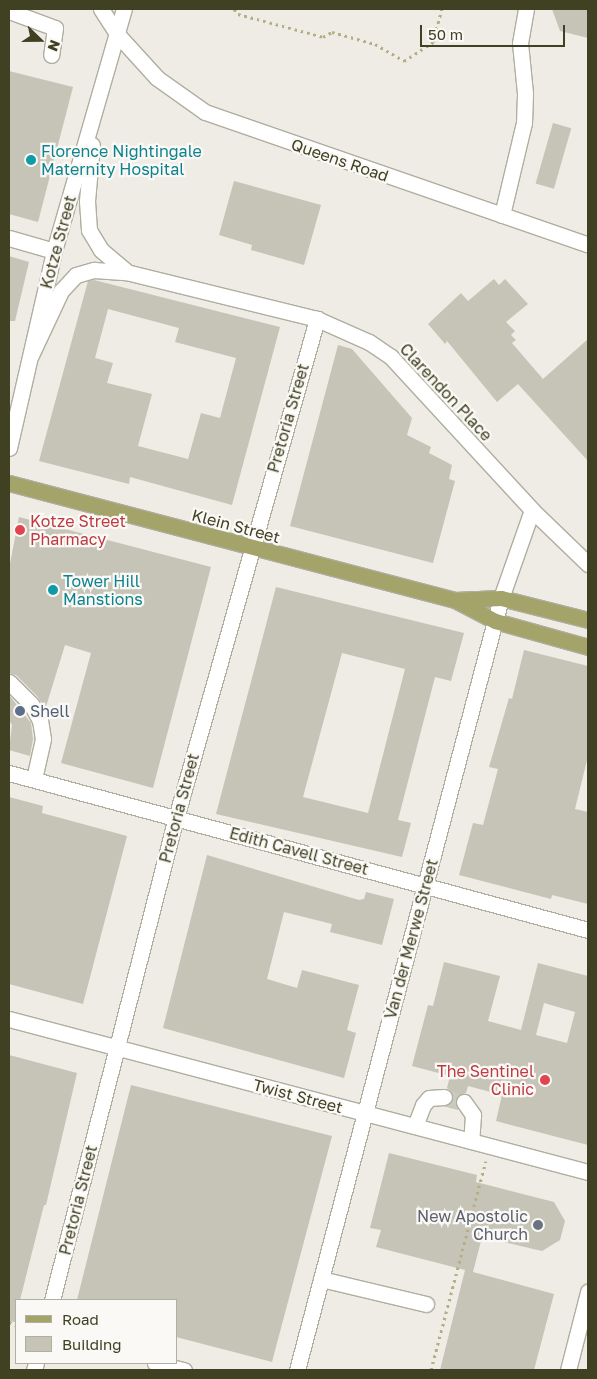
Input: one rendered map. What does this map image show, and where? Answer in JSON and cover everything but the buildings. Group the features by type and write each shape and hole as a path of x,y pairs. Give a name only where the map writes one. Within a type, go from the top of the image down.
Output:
{"main road":[{"name":"Klein Street","path":"9,483 250,548 455,600 495,621"},
{"name":"Klein Street","path":"455,600 501,598 588,620"},
{"path":"495,621 588,647"}],"street":[{"name":"Queens Road","path":"101,9 117,34 157,78 205,112 588,245"},
{"name":"Kotze Street","path":"9,448 14,409 31,355 54,251 124,9"},
{"path":"502,215 524,123 525,93 520,43 526,9"},
{"path":"9,11 55,28 52,55"},
{"name":"Clarendon Place","path":"96,108 87,201 89,230 101,250 126,272"},
{"path":"9,238 54,251"},
{"name":"Clarendon Place","path":"31,355 68,282 76,275 94,270 126,272 317,319 369,342 391,357 532,510 588,564"},
{"name":"Pretoria Street","path":"52,1299 176,818 250,548 317,319"},
{"name":"Van der Merwe Street","path":"297,1370 501,598 532,510"},
{"path":"10,687 31,704 40,720 43,739 34,779"},
{"name":"Edith Cavell Street","path":"9,773 588,930"},
{"name":"Twist Street","path":"9,1019 588,1172"},
{"path":"415,1126 423,1105 429,1098 444,1097"},
{"path":"464,1102 473,1115 471,1141"},
{"path":"321,1279 426,1304"},
{"path":"568,1370 588,1292"}],"path":[{"path":"234,9 238,14 323,37 332,32 375,44 404,61 433,42 442,9"},
{"path":"431,1370 490,1146"}],"tunnel":[{"path":"444,1097 464,1102"}],"place":[{"name":"Florence Nightingale Maternity Hospital","path":"31,160"},
{"name":"Kotze Street Pharmacy","path":"20,530"},
{"name":"Tower Hill Manstions","path":"53,590"},
{"name":"Shell","path":"20,711"},
{"name":"The Sentinel Clinic","path":"545,1080"},
{"name":"New Apostolic Church","path":"538,1225"}]}
